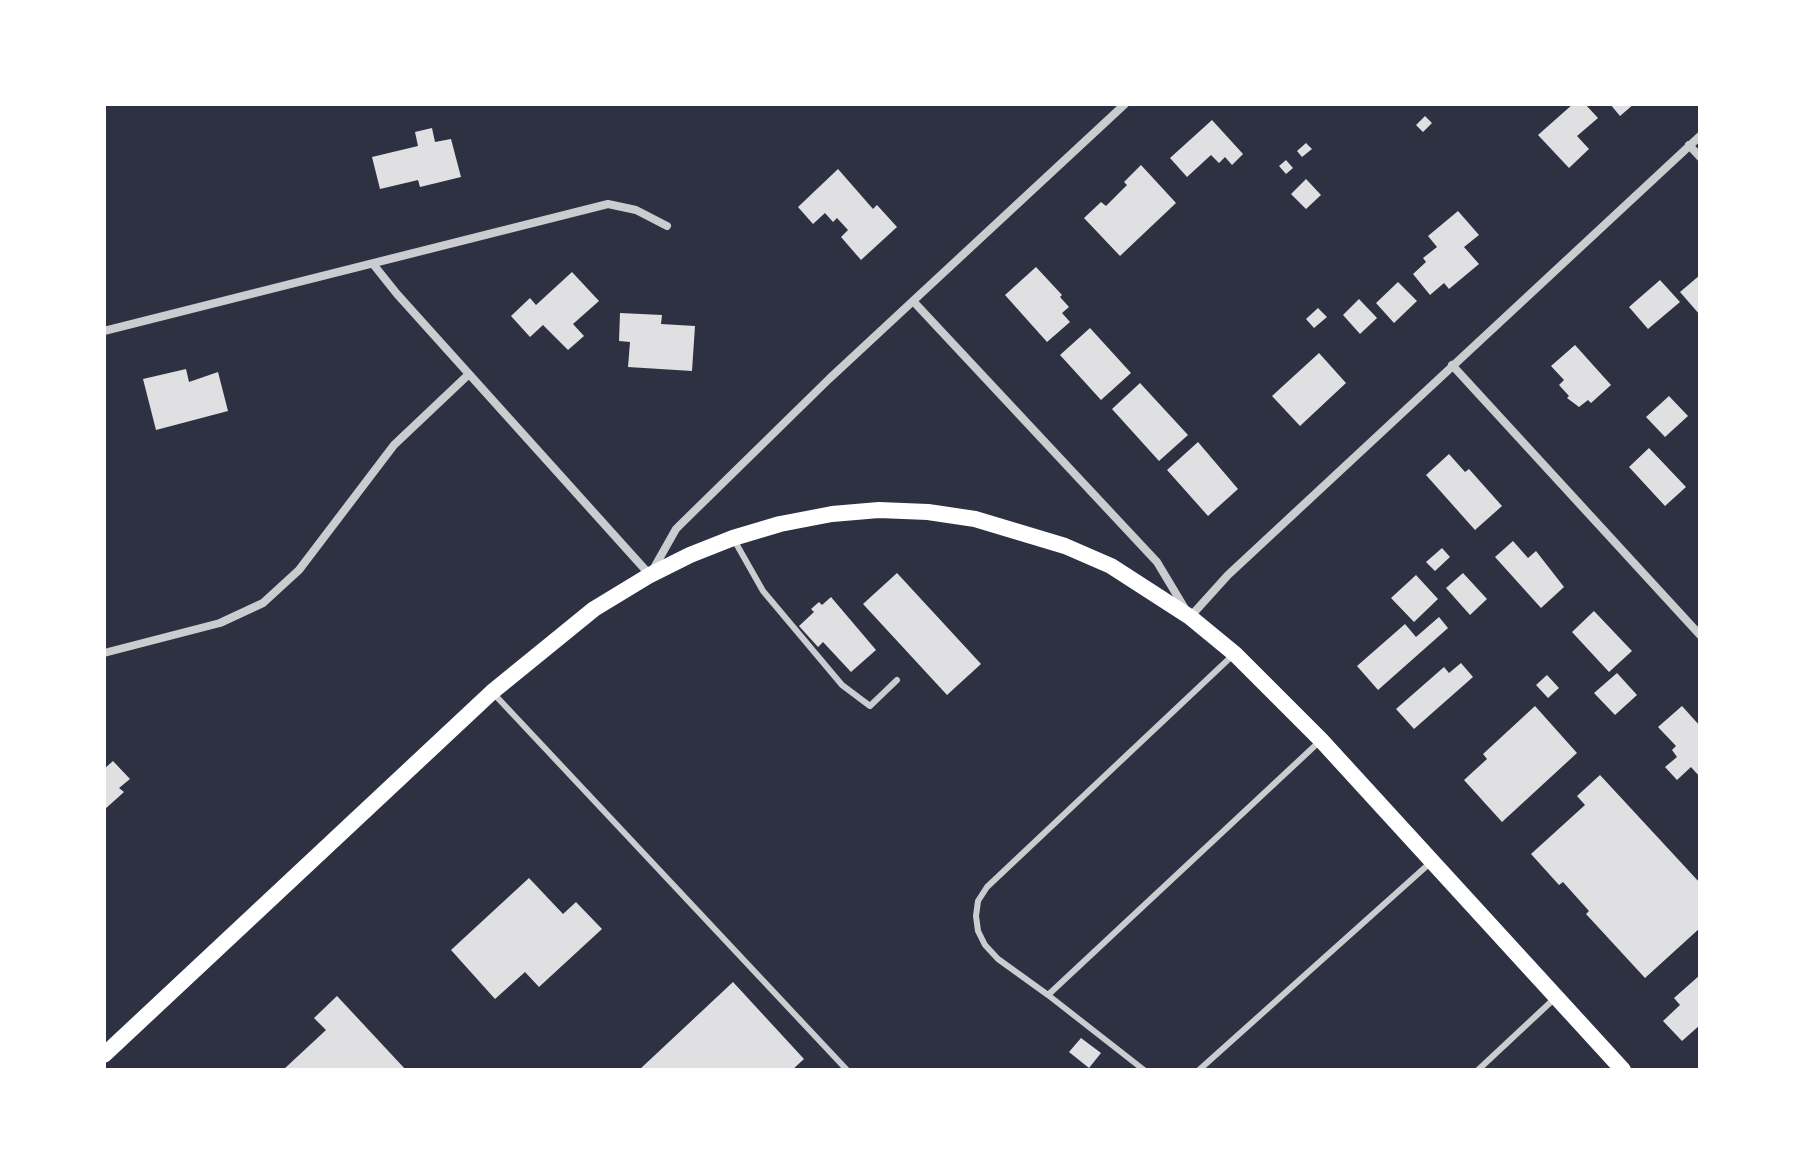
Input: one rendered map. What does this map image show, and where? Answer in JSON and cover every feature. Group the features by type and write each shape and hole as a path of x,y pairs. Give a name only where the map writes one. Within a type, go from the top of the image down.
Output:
{"main road":[{"path":"104,1055 492,692 594,609 650,575 733,538 780,524 832,514 879,510 928,512 1023,531 1100,561 1190,617 1235,654 1321,740 1623,1070"}],"street":[{"path":"373,264 650,575 676,529 913,301 1125,104"},
{"path":"913,301 1157,562 1190,617 1239,565 1700,136"},
{"path":"1689,145 1700,157"},
{"path":"104,331 608,204 636,210 667,226"},
{"path":"1452,365 1700,635"},
{"path":"104,653 220,623 263,603 299,570 394,445 469,374"}],"lane":[{"path":"733,538 763,591 842,685 870,706 897,680"},
{"path":"1144,1070 998,959 985,945 978,931 978,901 998,875 1235,654"},
{"path":"492,692 847,1070"},
{"path":"1048,995 1321,740"},
{"path":"1199,1070 1432,860"},
{"path":"1478,1070 1556,997"}],"building":[{"path":"1573,104 1585,104 1598,118 1577,136 1589,149 1569,168 1538,135"},
{"path":"1610,104 1634,104 1620,116"},
{"path":"1425,116 1432,123 1423,132 1416,125"},
{"path":"1212,120 1243,154 1232,165 1225,157 1219,163 1211,155 1187,177 1170,158"},
{"path":"432,128 435,142 451,139 461,177 420,187 418,180 380,189 372,157 418,146 415,132"},
{"path":"1306,143 1312,149 1302,157 1297,151"},
{"path":"1286,160 1293,168 1286,174 1279,166"},
{"path":"1141,165 1176,203 1120,256 1084,218 1101,202 1106,206"},
{"path":"838,169 873,209 877,205 897,227 861,260 841,237 848,230 837,218 833,222 825,213 813,224 798,207"},
{"path":"1306,179 1321,195 1306,209 1291,194"},
{"path":"1458,211 1479,235 1464,247 1479,264 1449,289 1444,283 1430,295 1413,274 1426,262 1423,258 1437,247 1428,236"},
{"path":"1036,267 1069,307 1062,313 1070,322 1047,342 1005,295"},
{"path":"572,272 599,301 573,324 584,336 568,350 543,325 530,337 511,316 530,298 536,305"},
{"path":"1700,275 1700,315 1680,292"},
{"path":"1660,280 1680,302 1648,329 1629,307"},
{"path":"1398,282 1417,301 1394,323 1376,303"},
{"path":"1359,299 1377,318 1360,334 1343,315"},
{"path":"1318,308 1327,317 1314,328 1306,319"},
{"path":"620,313 662,315 661,324 695,326 692,371 628,367 630,342 619,341"},
{"path":"1090,328 1131,373 1101,400 1060,355"},
{"path":"1575,345 1611,385 1591,403 1588,400 1579,407 1567,398 1569,396 1559,385 1564,380 1551,366"},
{"path":"1319,353 1346,383 1300,426 1272,396"},
{"path":"186,369 189,382 218,372 228,411 156,430 143,379"},
{"path":"1140,383 1188,435 1159,461 1112,409"},
{"path":"1669,396 1688,416 1665,437 1646,417"},
{"path":"1198,442 1238,489 1208,516 1167,470"},
{"path":"1649,448 1686,487 1665,506 1629,467"},
{"path":"1449,454 1465,472 1469,469 1502,506 1475,530 1426,475"},
{"path":"1513,541 1528,558 1536,551 1564,587 1541,608 1495,557"},
{"path":"1442,548 1450,557 1435,571 1426,562"},
{"path":"897,573 981,664 947,695 863,604"},
{"path":"1463,573 1487,599 1470,615 1446,588"},
{"path":"1416,575 1438,599 1414,622 1391,598"},
{"path":"831,597 876,650 851,672 823,642 818,647 799,626 814,612 811,609"},
{"path":"1594,611 1632,651 1609,672 1572,632"},
{"path":"1439,617 1448,628 1378,690 1357,666 1405,624 1416,637"},
{"path":"1461,663 1473,677 1414,729 1396,709 1444,667 1449,673"},
{"path":"1617,673 1637,695 1615,715 1594,693"},
{"path":"1547,675 1559,688 1548,698 1536,685"},
{"path":"1535,706 1577,753 1502,822 1464,780 1487,759 1483,754"},
{"path":"1682,706 1700,726 1700,777 1691,767 1677,780 1665,767 1677,757 1672,750 1676,746 1658,727"},
{"path":"113,761 130,779 119,788 124,792 104,810 104,769"},
{"path":"1600,775 1700,883 1700,928 1645,978 1586,914 1589,911 1563,882 1559,885 1531,854 1585,805 1577,796"},
{"path":"529,878 563,914 576,902 602,929 539,987 525,972 495,999 451,950"},
{"path":"1700,975 1700,1025 1682,1041 1663,1021 1680,1005 1674,998"},
{"path":"733,982 804,1059 792,1070 639,1070"},
{"path":"337,996 406,1070 283,1070 326,1030 314,1018"},
{"path":"1081,1038 1101,1053 1089,1068 1069,1052"}]}
